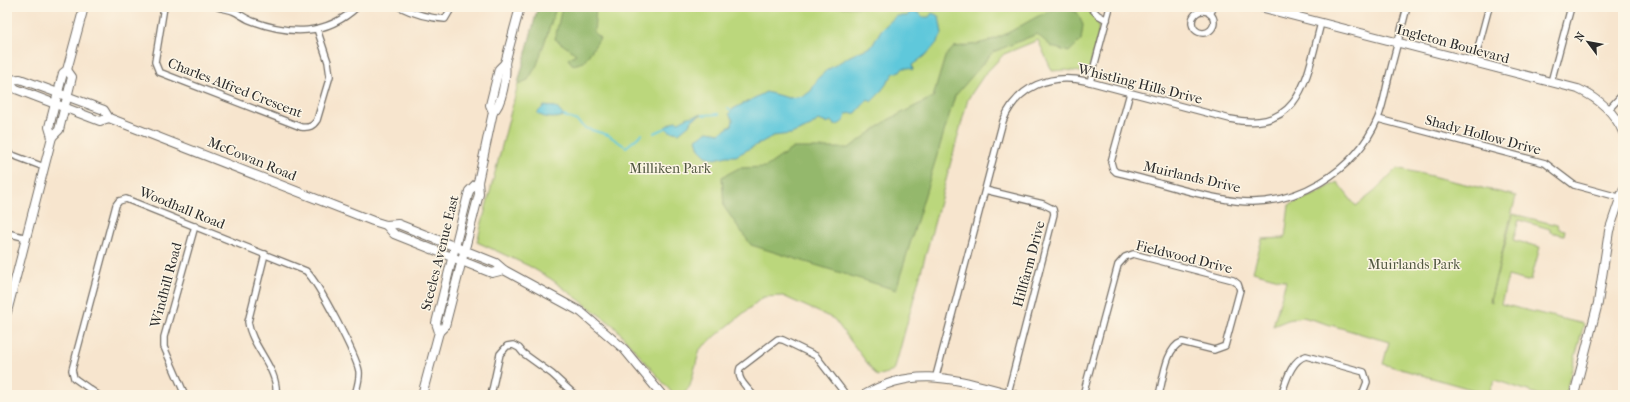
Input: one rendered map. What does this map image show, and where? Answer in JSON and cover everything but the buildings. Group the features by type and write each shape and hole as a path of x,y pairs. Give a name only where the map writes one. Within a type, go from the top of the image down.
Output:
{"main road":[{"path":"52,137 49,127 63,74 68,70 84,7"},
{"name":"Steeles Avenue East","path":"422,395 439,332 445,326 479,194 478,182 493,112 498,108 507,72 505,63 520,7"},
{"name":"Ingleton Boulevard","path":"1260,7 1578,89 1589,94 1609,110 1623,132"},
{"path":"7,312 52,137 59,130 72,77 68,70"},
{"name":"McCowan Road","path":"109,118 100,121 16,89 7,80 20,79 67,96 104,110 109,118 386,225 398,224 496,263 504,270 581,312 624,349 662,395"},
{"name":"Steeles Avenue East","path":"439,332 436,323 454,247 469,191 478,182"},
{"path":"1574,395 1598,303 1609,231 1622,195"},
{"name":"McCowan Road","path":"386,225 394,234 492,273 504,270"},
{"path":"864,395 896,381 936,376 1011,394"}],"street":[{"name":"Charles Alfred Crescent","path":"164,7 155,62 159,72 301,128 314,126 330,76 328,62 317,29"},
{"path":"218,7 232,10 251,21 278,29 296,32 326,27 340,20 357,7"},
{"path":"400,7 416,14 445,19 452,7"},
{"path":"1090,7 1106,20"},
{"path":"1090,82 1110,7"},
{"path":"1210,14 1214,7"},
{"name":"Muirlands Drive","path":"1130,93 1112,159 1113,169 1116,172 1238,201 1267,201 1281,199 1304,191 1324,180 1354,156 1362,145 1378,119 1407,7"},
{"path":"1474,63 1489,7"},
{"path":"1551,82 1571,7"},
{"path":"1200,11 1210,14 1214,22 1212,28 1203,34 1196,32 1191,22 1194,15 1200,11"},
{"name":"Whistling Hills Drive","path":"936,376 1003,121 1016,99 1033,86 1049,80 1067,78 1090,82 1240,121 1258,122 1269,119 1288,109 1301,92 1321,23"},
{"path":"1609,110 1623,94"},
{"name":"Shady Hollow Drive","path":"1378,119 1545,163 1574,186 1622,195"},
{"path":"7,153 44,167"},
{"name":"Hillfarm Drive","path":"985,190 1043,204 1053,209 1054,214 1011,394"},
{"name":"Woodhall Road","path":"98,395 74,378 72,370 116,205 122,200 129,200 302,269 315,281 357,363 359,377 355,395"},
{"name":"Windhill Road","path":"185,395 164,347 164,337 195,226"},
{"path":"7,233 27,238"},
{"path":"265,254 248,322 250,332 276,382 276,395"},
{"name":"Fieldwood Drive","path":"1083,395 1118,265 1125,257 1133,254 1233,280 1240,290 1225,346 1214,350 1182,342 1178,343 1170,354 1159,395"},
{"path":"753,395 738,376 740,368 778,339 816,356 846,395"},
{"path":"491,395 500,354 507,346 513,345 520,348 523,353 552,374 575,395"},
{"path":"1281,395 1295,363 1302,357 1306,356 1364,372 1367,382 1362,395"}],"green space":[{"name":"Milliken Park","path":"538,7 1086,7 1099,23 1098,35 1088,73 1065,70 1052,71 1038,40 1004,54 984,75 968,99 894,371 877,376 834,319 783,296 763,297 700,349 690,386 683,395 674,395 613,325 551,279 529,266 477,242"},
{"path":"538,7 555,7 555,11 537,65 528,80 518,84"},
{"path":"562,7 596,7 594,33 600,38 584,62 573,65 568,59 576,54 555,39"},
{"path":"1061,7 1077,12 1083,25 1081,40 1069,52 1052,47 1037,34 993,52 955,96 896,290 751,245 724,207 722,177 739,168 766,167 793,148 849,148 888,120 933,97 945,57 954,47 977,44 995,39 1042,14"},
{"name":"Muirlands Park","path":"1397,168 1516,196 1490,301 1492,302 1491,297 1513,214 1557,225 1559,229 1565,230 1564,235 1550,232 1550,229 1519,220 1513,240 1540,247 1531,280 1528,279 1527,281 1508,276 1501,304 1584,324 1565,395 1540,395 1495,380 1488,394 1383,364 1389,342 1303,317 1288,320 1273,326 1286,281 1253,272 1262,239 1285,238 1289,205 1314,195 1337,182 1356,206 1374,192"}],"water":[{"path":"911,11 919,13 923,17 929,17 932,13 939,16 942,34 939,39 929,51 912,65 913,70 903,68 900,72 894,73 871,102 868,99 856,113 846,114 844,121 841,123 834,125 831,121 827,123 818,120 811,126 791,134 773,136 736,156 727,156 715,159 706,156 699,149 696,139 708,131 720,133 732,125 733,120 729,114 733,109 766,92 789,98 804,96 811,91 818,78 827,70 850,56 872,46 881,30 896,16 907,16"},
{"path":"544,106 556,107 564,116 550,118 537,113"},
{"path":"703,114 693,119 691,123 679,133 669,131 665,127 675,121 679,122 688,117"}],"waterway":[{"path":"703,115 719,114"},
{"path":"564,116 577,121 585,128 608,135 626,147 642,134"},
{"path":"654,133 666,128"}]}
